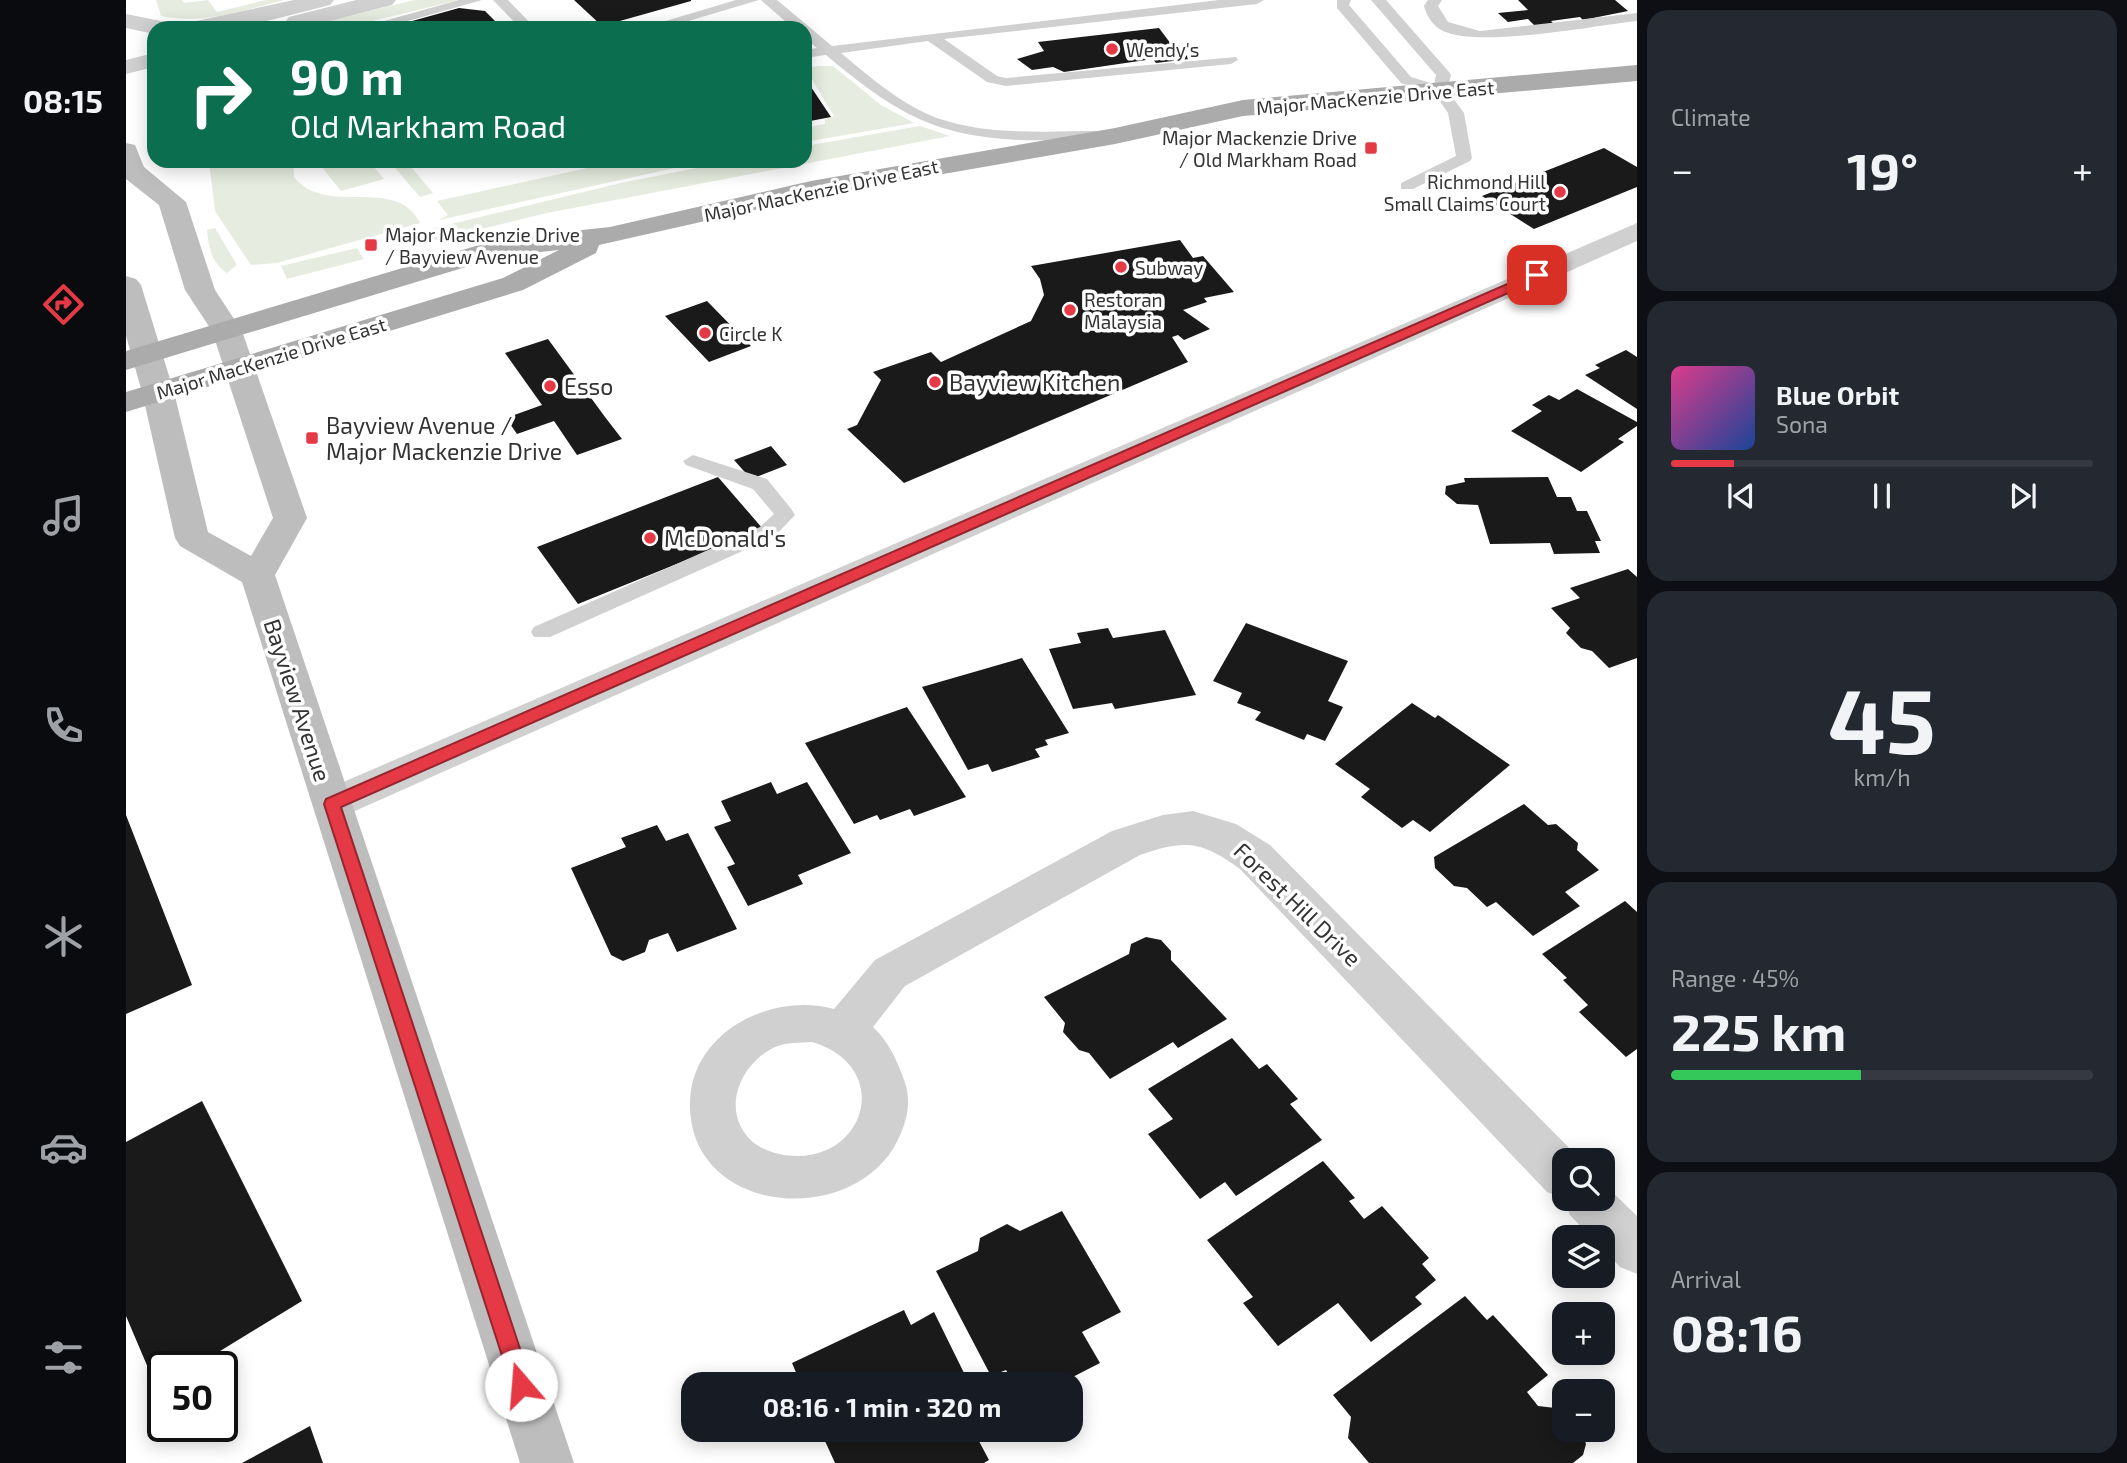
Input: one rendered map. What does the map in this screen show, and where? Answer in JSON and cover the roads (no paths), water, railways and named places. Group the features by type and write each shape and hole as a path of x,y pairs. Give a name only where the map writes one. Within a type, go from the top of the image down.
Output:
{"main road":[{"name":"Major MacKenzie Drive East","path":"136,357 499,248 610,235 811,189 1115,136 1243,108 1637,73"},
{"name":"Major MacKenzie Drive East","path":"1115,136 1279,129 1637,96"},
{"path":"126,285 136,357 158,392 192,538 257,575 290,518 227,331 200,290 172,202 128,168"},
{"name":"Major MacKenzie Drive East","path":"126,402 513,284 610,235"},
{"name":"Bayview Avenue","path":"257,575 547,1463"}],"street":[{"path":"238,21 321,0"},
{"path":"302,21 384,0"},
{"path":"126,21 147,25"},
{"path":"126,67 147,62"},
{"path":"332,804 1637,231"},
{"name":"Forest Hill Drive","path":"843,1032 890,973 1126,844 1161,830 1194,825 1228,836 1255,857 1552,1164"},
{"path":"1599,1211 1637,1250"}],"lane":[{"path":"393,21 475,0"},
{"path":"500,0 521,21"},
{"path":"675,21 752,0"},
{"path":"768,0 793,21"},
{"path":"812,53 931,36 1257,0"},
{"path":"1344,0 1342,5 1406,80 1439,90 1456,113 1464,158 1407,186"},
{"path":"1378,0 1444,75 1439,90"},
{"path":"1435,0 1431,6 1432,16 1438,22 1455,30 1480,35 1637,17"},
{"path":"812,36 891,99 934,122 1013,135 1115,136"},
{"path":"931,36 992,79 1006,82 1231,60"},
{"path":"542,632 767,532 785,515 760,484 693,461"}],"place":[{"name":"Wendy's","path":"1112,49"},
{"name":"Major Mackenzie Drive / Old Markham Road","path":"1371,148"},
{"name":"Richmond Hill Small Claims Court","path":"1560,192"},
{"name":"Major Mackenzie Drive / Bayview Avenue","path":"371,245"},
{"name":"Subway","path":"1121,267"},
{"name":"Restoran Malaysia","path":"1070,310"},
{"name":"Circle K","path":"705,333"},
{"name":"Bayview Kitchen","path":"935,382"},
{"name":"Esso","path":"550,386"},
{"name":"Bayview Avenue / Major Mackenzie Drive","path":"312,438"},
{"name":"McDonald's","path":"650,538"}]}
